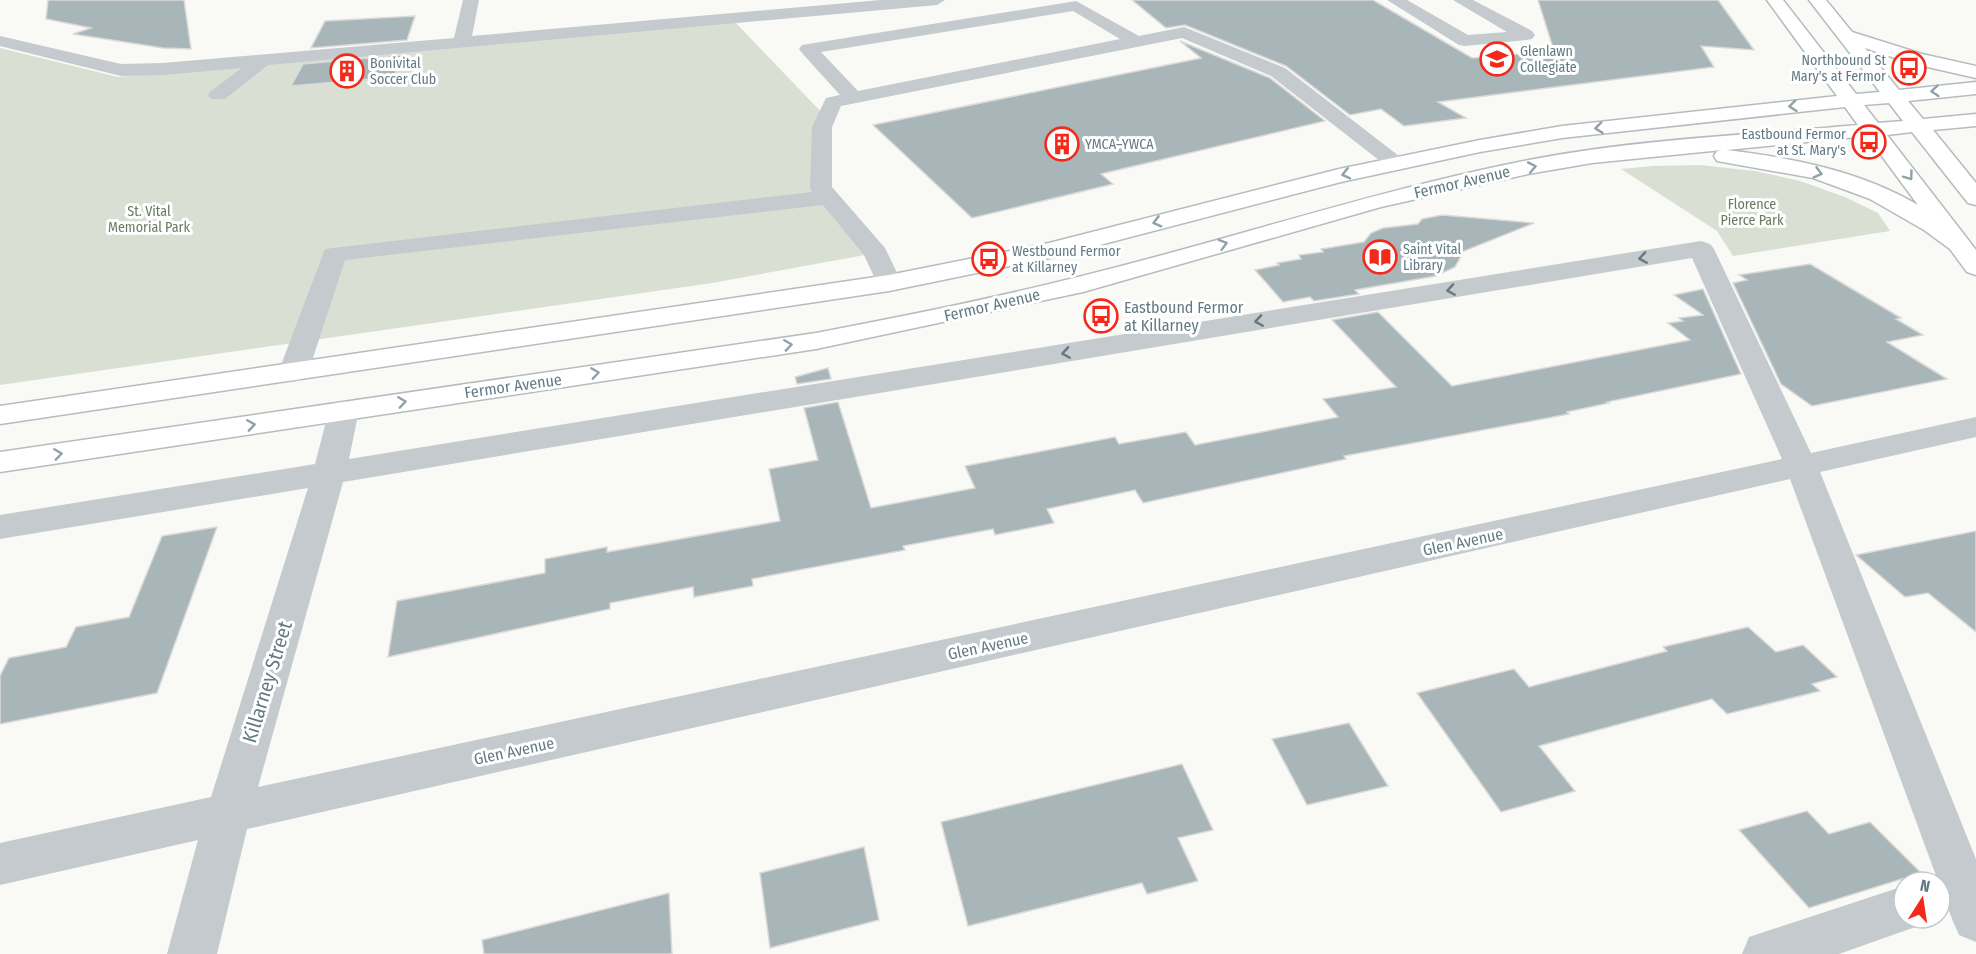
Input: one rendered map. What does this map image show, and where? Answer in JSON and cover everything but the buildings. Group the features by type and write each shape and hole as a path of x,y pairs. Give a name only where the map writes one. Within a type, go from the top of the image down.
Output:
{"main road":[{"path":"1775,0 1976,267"},
{"path":"1817,0 1976,198"},
{"path":"1847,36 1917,59 1976,72"},
{"name":"Fermor Avenue","path":"0,415 889,284 1050,250 1270,192 1397,163 1562,132 1976,88"},
{"name":"Fermor Avenue","path":"0,462 816,341 1083,284 1376,201 1528,167 1636,150 1976,120"},
{"path":"1636,150 1666,150 1759,160 1827,175 1892,199 1934,225 1960,246"}],"street":[{"path":"462,42 471,0"},
{"path":"0,41 120,70 163,69 937,0"},
{"path":"1395,0 1465,42 1526,35 1461,0"},
{"path":"854,98 808,49 1076,6 1135,41"},
{"path":"889,284 876,253 821,188 822,128 833,102 1184,32 1278,72 1397,163"},
{"path":"218,95 262,61"},
{"path":"293,373 334,254 829,197"},
{"path":"0,527 1701,249 1802,467 1960,901"},
{"name":"Killarney Street","path":"192,954 228,814 329,474 344,411"},
{"name":"Glen Avenue","path":"0,864 1976,427"},
{"path":"1767,954 1892,913"}],"green space":[{"name":"St. Vital Memorial Park","path":"735,22 826,117 821,188 876,253 712,283 0,385 0,48 118,77"},
{"name":"Florence Pierce Park","path":"1700,165 1755,171 1800,181 1845,197 1878,213 1890,231 1733,256 1717,231 1621,169"}],"place":[{"name":"Glenlawn Collegiate","path":"1497,59"},
{"name":"Northbound St Mary's at Fermor","path":"1909,68"},
{"name":"Bonivital Soccer Club","path":"347,71"},
{"name":"Eastbound Fermor at St. Mary's","path":"1869,142"},
{"name":"YMCA–YWCA","path":"1062,144"},
{"name":"Saint Vital Library","path":"1380,257"},
{"name":"Westbound Fermor at Killarney","path":"989,259"},
{"name":"Eastbound Fermor at Killarney","path":"1101,316"}]}
